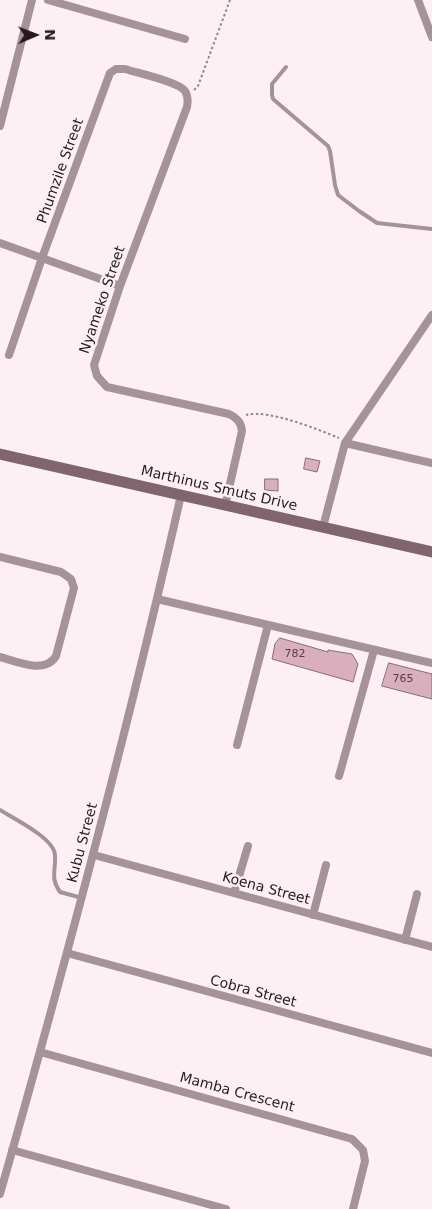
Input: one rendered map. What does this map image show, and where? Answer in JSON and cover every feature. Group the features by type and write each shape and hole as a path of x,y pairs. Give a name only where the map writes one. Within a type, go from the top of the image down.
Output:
{"street":[{"path":"0,126 32,0"},
{"path":"48,0 185,39"},
{"path":"418,0 432,37"},
{"name":"Phumzile Street","path":"9,355 42,258 107,80 112,71 125,69 177,85 187,94"},
{"name":"Nyameko Street","path":"187,94 187,107 120,286 94,361 94,370 107,387 236,417"},
{"path":"0,243 120,286"},
{"path":"323,527 345,442 432,315"},
{"path":"226,506 242,431 236,417"},
{"path":"345,442 432,463"},
{"name":"Marthinus Smuts Drive","path":"0,454 432,552"},
{"name":"Kubu Street","path":"0,1194 94,855 181,496"},
{"path":"0,558 61,572 71,579 74,588 56,656 52,662 46,665 35,666 0,657"},
{"path":"157,599 432,663"},
{"path":"237,745 268,625"},
{"path":"339,776 374,650"},
{"path":"234,893 248,846"},
{"name":"Koena Street","path":"94,855 432,947"},
{"path":"313,914 326,865"},
{"path":"405,940 417,894"},
{"name":"Cobra Street","path":"67,954 432,1053"},
{"name":"Mamba Crescent","path":"40,1052 352,1139 363,1150 365,1161 353,1209"},
{"path":"12,1150 226,1209"}],"lane":[{"path":"286,67 272,84 273,99 328,146 338,195 377,223 432,229"},
{"path":"0,810 46,839 56,854 53,871 55,885 60,892 82,898"}],"path":[{"path":"187,94 198,86 230,0"},
{"path":"236,417 255,412 305,425 345,442"}],"building":[{"path":"306,458 320,461 317,472 304,469"},
{"path":"265,479 278,479 278,491 265,490"},
{"path":"280,638 328,652 328,650 352,654 358,664 353,682 272,659 275,644"},
{"path":"389,663 432,674 432,699 382,686"}]}
